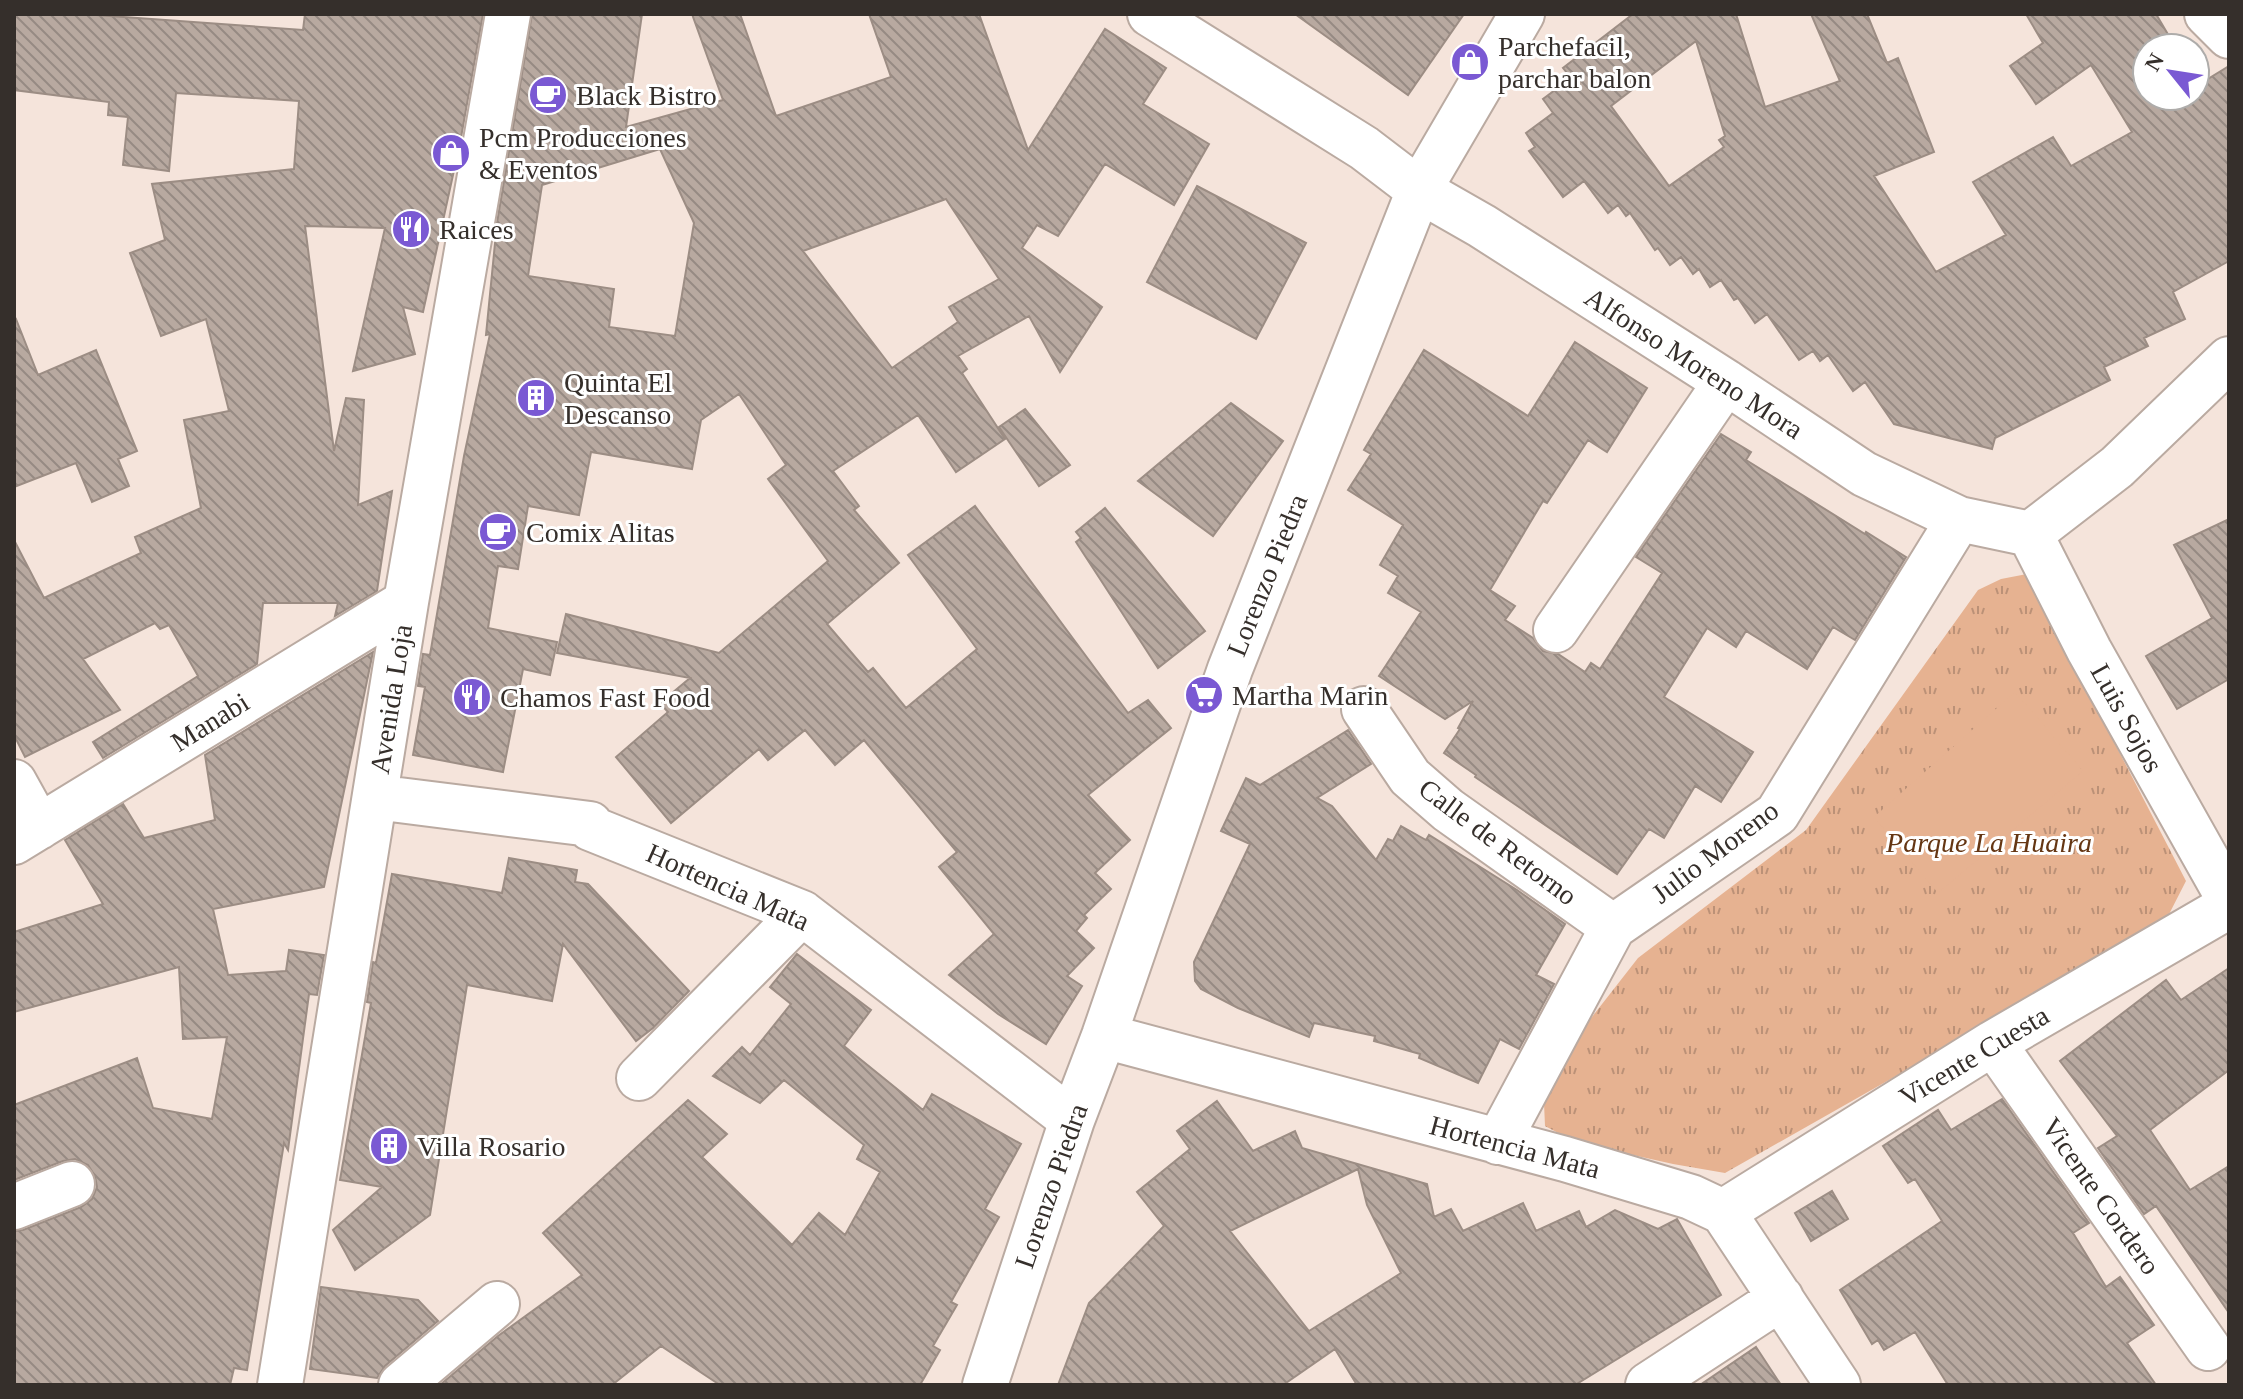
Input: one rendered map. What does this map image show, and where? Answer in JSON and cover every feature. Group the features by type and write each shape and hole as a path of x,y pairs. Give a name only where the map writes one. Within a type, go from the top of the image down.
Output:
{"street":[{"name":"Avenida Loja","path":"280,1385 406,602 508,14"},
{"name":"Alfonso Moreno Mora","path":"1150,14 1364,148 1419,190 1482,226 1864,474 1959,519 2030,534"},
{"name":"Lorenzo Piedra","path":"985,1385 1072,1120 1104,1036 1230,669 1419,190 1522,14"},
{"path":"2207,14 2229,36"},
{"path":"2030,534 2117,467 2229,359"},
{"path":"1556,630 1726,382"},
{"name":"Julio Moreno","path":"1498,1142 1613,927 1777,814 1959,519"},
{"name":"Luis Sojos","path":"2030,534 2097,664 2229,899"},
{"name":"Manabi","path":"27,834 406,602"},
{"name":"Calle de Retorno","path":"1364,709 1410,777 1448,810 1613,927"},
{"path":"14,782 27,834"},
{"name":"Hortencia Mata","path":"375,797 590,824 590,828 802,913 1072,1120"},
{"name":"Vicente Cuesta","path":"1723,1212 1993,1043 2229,906"},
{"path":"639,1078 802,913"},
{"name":"Hortencia Mata","path":"1104,1036 1498,1142 1691,1197 1723,1212"},
{"name":"Vicente Cordero","path":"1993,1043 2208,1348"},
{"path":"14,1207 72,1184"},
{"path":"1723,1212 1838,1385"},
{"path":"1648,1385 1781,1298"},
{"path":"401,1385 497,1304"}],"green space":[{"name":"Parque La Huaira","path":"2027,574 2186,881 2164,924 1725,1173 1575,1142 1545,1126 1544,1103 1588,1022 1638,958 1806,830 1978,590 2001,579"},
{"path":"2015,692 2083,771 1938,893 1874,817"}],"building":[{"path":"14,14 82,14 303,30 305,14 483,14 460,143 423,312 403,307 415,354 353,371 385,228 305,226 334,451 346,398 364,400 358,505 392,491 377,591 335,616 338,603 263,603 257,664 103,758 93,742 198,676 169,625 160,629 155,623 83,659 120,710 25,757 14,735 14,540 44,598 141,553 135,537 201,508 184,420 229,411 206,319 161,336 130,253 165,240 152,184 294,169 299,101 176,93 169,171 123,165 128,117 108,115 109,102 14,90"},
{"path":"532,14 642,14 626,127 723,100 692,14 740,14 776,116 891,77 869,14 979,14 1028,150 1105,29 1166,68 1143,104 1209,144 1174,205 1105,164 1058,236 1037,225 1022,248 1102,307 1060,372 1029,316 958,356 967,369 962,373 1005,439 956,472 918,415 833,471 859,506 854,510 899,563 827,624 868,672 873,668 906,708 977,649 908,555 975,506 1128,713 1148,700 1171,728 1088,795 1130,840 1095,873 1111,889 1084,915 1087,918 1076,931 1094,948 1067,976 1082,986 1046,1044 998,1014 949,975 994,934 939,867 957,852 864,740 835,765 805,730 768,760 759,749 671,823 616,757 668,712 660,703 690,678 557,653 566,614 719,653 828,561 768,479 786,465 739,394 701,420 692,469 591,452 579,515 528,506 518,569 498,566 488,628 557,642 550,675 523,669 503,772 413,755 425,687 418,686 423,654 430,655 464,456 490,334 486,335 497,223","holes":["660,149 694,223 675,336 609,327 614,289 528,276 542,185","946,199 999,279 949,307 958,322 892,368 803,251"]},
{"path":"1295,14 1464,14 1408,95"},
{"path":"1633,14 1736,14 1765,107 1840,81 1811,14 1867,14 1887,63 1898,58 1934,152 1874,176 1936,272 2006,235 1973,182 2053,137 2071,166 2132,132 2091,65 2036,104 2010,66 2043,43 2026,14 2156,14 2167,32 2131,32 2131,112 2211,112 2211,77 2229,66 2229,261 2173,292 2185,319 2144,338 2148,346 2104,367 2110,380 1995,438 1992,449 1894,424 1865,382 1853,391 1828,355 1820,361 1813,351 1799,360 1767,314 1755,323 1721,280 1710,287 1699,269 1693,274 1681,257 1670,265 1658,248 1655,250 1630,213 1626,216 1618,205 1608,213 1584,181 1563,197 1529,151 1535,147 1526,133 1553,113 1543,99 1571,78 1563,68","holes":["1696,41 1725,136 1719,140 1724,147 1669,186 1611,106"]},
{"path":"1197,186 1306,243 1256,339 1147,282"},
{"path":"16,319 38,375 96,350 137,451 118,459 129,486 92,502 76,463 14,487"},
{"path":"1575,342 1647,388 1607,452 1588,440 1547,503 1543,501 1490,590 1515,606 1505,620 1533,638 1543,651 1558,654 1585,672 1591,663 1600,669 1662,573 1636,557 1721,434 1751,452 1746,460 1906,557 1855,640 1833,627 1807,669 1746,631 1736,647 1707,628 1664,697 1753,752 1721,802 1695,786 1664,838 1649,829 1617,874 1444,753 1473,701 1445,719 1379,676 1421,612 1388,593 1398,576 1380,565 1403,525 1348,490 1371,454 1364,450 1424,350 1528,416"},
{"path":"1231,403 1283,441 1213,536 1138,481"},
{"path":"1025,409 1070,465 1039,486 999,427"},
{"path":"1105,508 1205,631 1158,668 1076,542 1081,538 1076,532"},
{"path":"2229,519 2229,679 2177,709 2146,656 2212,618 2174,545"},
{"path":"373,652 324,887 213,909 228,975 286,971 289,950 324,955 317,995 309,994 288,1150 284,1143 247,1370 234,1368 230,1385 14,1385 14,1231 81,1207 92,1199 97,1187 88,1165 75,1159 14,1180 14,1105 137,1058 153,1108 212,1119 227,1037 183,1039 179,967 14,1012 14,932 103,904 65,840 123,804 144,838 215,820 205,755"},
{"path":"1348,730 1371,764 1317,798 1332,806 1376,860 1388,839 1393,841 1401,826 1426,840 1429,835 1565,924 1536,975 1554,984 1519,1049 1500,1039 1478,1083 1419,1058 1420,1054 1374,1041 1375,1036 1314,1023 1309,1037 1238,1008 1201,989 1195,981 1194,962 1250,844 1221,831 1246,778 1260,785"},
{"path":"509,858 577,870 575,882 588,884 689,991 636,1041 563,944 552,1001 467,985 430,1215 355,1270 333,1230 382,1187 340,1180 371,1003 367,1002 373,962 376,963 392,874 502,893"},
{"path":"797,954 871,1010 844,1046 923,1110 932,1094 1021,1144 985,1209 999,1217 951,1302 957,1305 933,1346 940,1350 920,1385 720,1385 661,1346 612,1385 440,1385 498,1336 582,1275 543,1233 688,1100 727,1134 702,1157 792,1245 819,1213 845,1235 880,1172 857,1159 864,1145 784,1080 760,1103 713,1076 742,1047 750,1055 791,1004 770,987"},
{"path":"2229,968 2229,1070 2150,1130 2190,1190 2229,1166 2229,1313 2156,1206 2144,1214 2098,1148 2117,1136 2060,1061 2166,980 2181,1000"},
{"path":"2002,1099 2089,1223 2073,1233 2106,1287 2120,1277 2154,1325 2127,1343 2156,1385 1948,1385 1915,1332 1884,1350 1878,1340 1872,1344 1840,1290 1942,1221 1915,1179 1908,1183 1883,1146 1938,1110 1951,1130"},
{"path":"1217,1101 1253,1151 1295,1131 1302,1148 1427,1184 1434,1217 1451,1209 1463,1231 1523,1203 1536,1231 1579,1211 1586,1227 1615,1210 1658,1229 1677,1219 1721,1295 1575,1385 1357,1385 1335,1349 1283,1385 1058,1385 1089,1303 1164,1226 1137,1192 1190,1149 1177,1131","holes":["1358,1169 1367,1205 1401,1273 1309,1331 1230,1231"]},
{"path":"1832,1191 1848,1219 1811,1241 1795,1213"},
{"path":"321,1287 418,1300 438,1321 385,1366 377,1378 310,1369"},
{"path":"1756,1347 1781,1385 1700,1385"}],"place":[{"name":"Parchefacil, parchar balon","path":"1470,62"},
{"name":"Black Bistro","path":"548,95"},
{"name":"Pcm Producciones & Eventos","path":"451,153"},
{"name":"Raices","path":"411,229"},
{"name":"Quinta El Descanso","path":"536,398"},
{"name":"Comix Alitas","path":"498,532"},
{"name":"Martha Marin","path":"1204,695"},
{"name":"Chamos Fast Food","path":"472,697"},
{"name":"Villa Rosario","path":"389,1146"}]}
